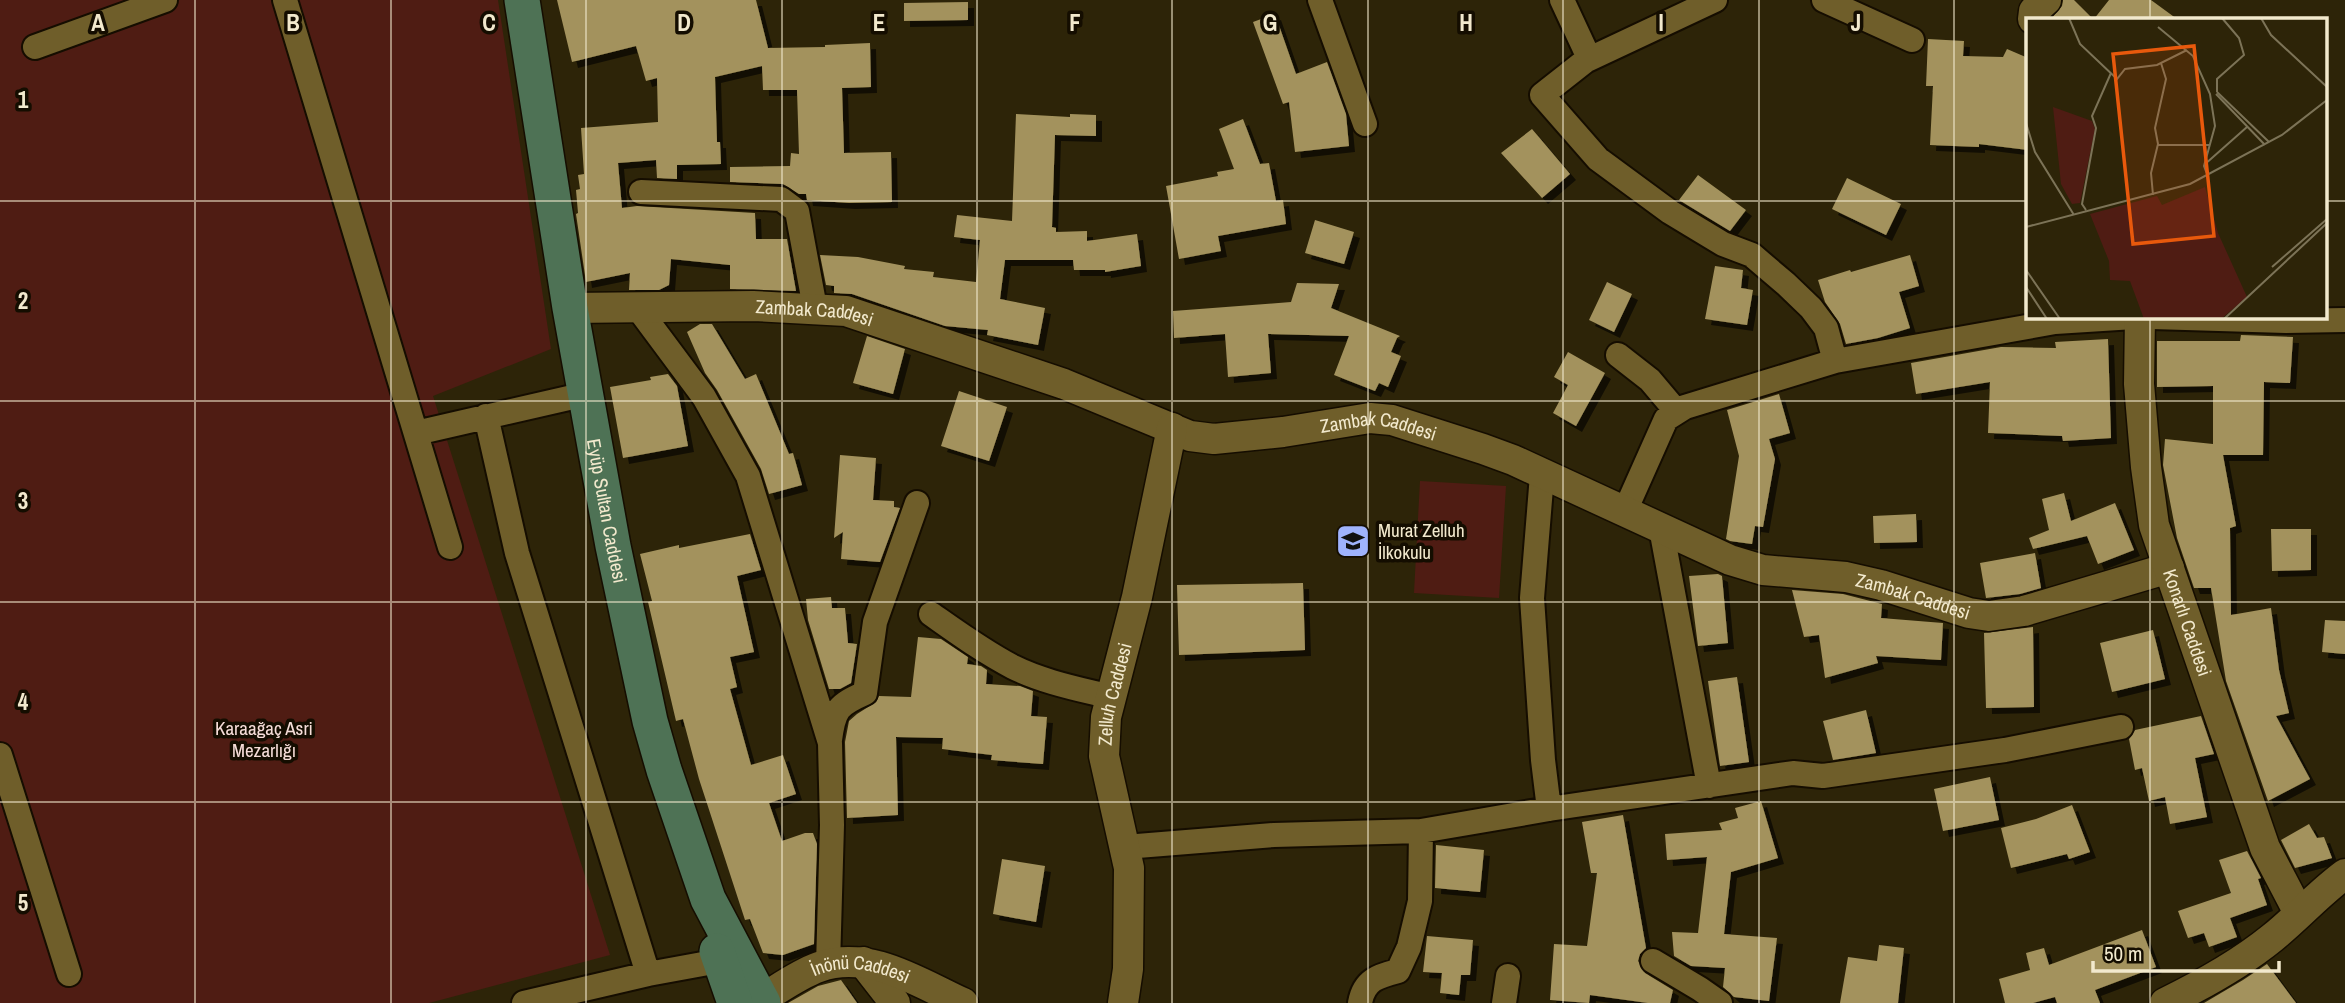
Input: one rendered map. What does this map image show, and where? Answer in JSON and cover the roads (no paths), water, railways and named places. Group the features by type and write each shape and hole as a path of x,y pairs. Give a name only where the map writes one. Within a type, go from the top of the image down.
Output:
{"main road":[{"name":"Eyüp Sultan Caddesi","path":"522,0 570,308 613,546 650,721 708,899 753,1001"},
{"path":"708,899 719,961 753,1001"}],"street":[{"path":"35,47 165,0"},
{"path":"285,0 450,547"},
{"path":"1320,0 1365,124"},
{"path":"1562,0 1589,58 1542,95 1598,159 1670,212 1723,244 1752,255 1786,284 1811,308 1826,328 1835,361"},
{"path":"1585,61 1715,0"},
{"path":"1824,0 1912,40"},
{"path":"2033,18 2034,11 2046,0"},
{"path":"641,192 781,200 797,211 815,308"},
{"path":"637,307 704,397 748,476 830,743"},
{"name":"Zambak Caddesi","path":"570,308 815,308 865,316 1064,384 1190,436 1214,439 1283,432 1370,418 1392,420 1483,449 1730,560 1763,570 1846,577 1881,585 1969,613 1989,616 2024,611 2169,568"},
{"path":"1625,511 1665,419 1685,407 1835,361 2055,322 2118,318"},
{"name":"Konarlı Caddesi","path":"2140,318 2139,384 2154,525 2265,848 2299,913"},
{"path":"2186,318 2345,320"},
{"path":"1618,355 1650,380 1677,412"},
{"path":"416,433 586,394"},
{"path":"486,416 517,553 648,974"},
{"name":"Zelluh Caddesi","path":"1123,1003 1128,969 1131,906 1129,868 1104,756 1106,717 1137,597 1172,428"},
{"path":"1542,475 1532,598 1549,809"},
{"path":"828,965 832,720 841,704 865,693 875,622 917,503"},
{"path":"1661,528 1709,786"},
{"path":"931,614 975,645 1015,668 1111,697"},
{"path":"1125,847 1274,835 1421,831 1793,773 1823,776 2005,750 2121,727"},
{"path":"0,754 69,974"},
{"path":"1360,1003 1362,990 1377,977 1398,971 1409,947 1420,901 1421,831"},
{"path":"2165,1003 2218,975 2272,938 2326,887 2345,874"},
{"path":"524,1003 648,974 719,961"},
{"path":"1653,961 1720,1003"},
{"path":"863,962 895,1003"},
{"name":"İnönü Caddesi","path":"753,1001 828,965 863,962 963,1003"},
{"path":"1504,1003 1508,976"}],"place":[{"name":"Murat Zelluh İlkokulu","path":"1353,541"}],"park label":[{"name":"Karaağaç Asri Mezarlığı","path":"264,739"}]}
